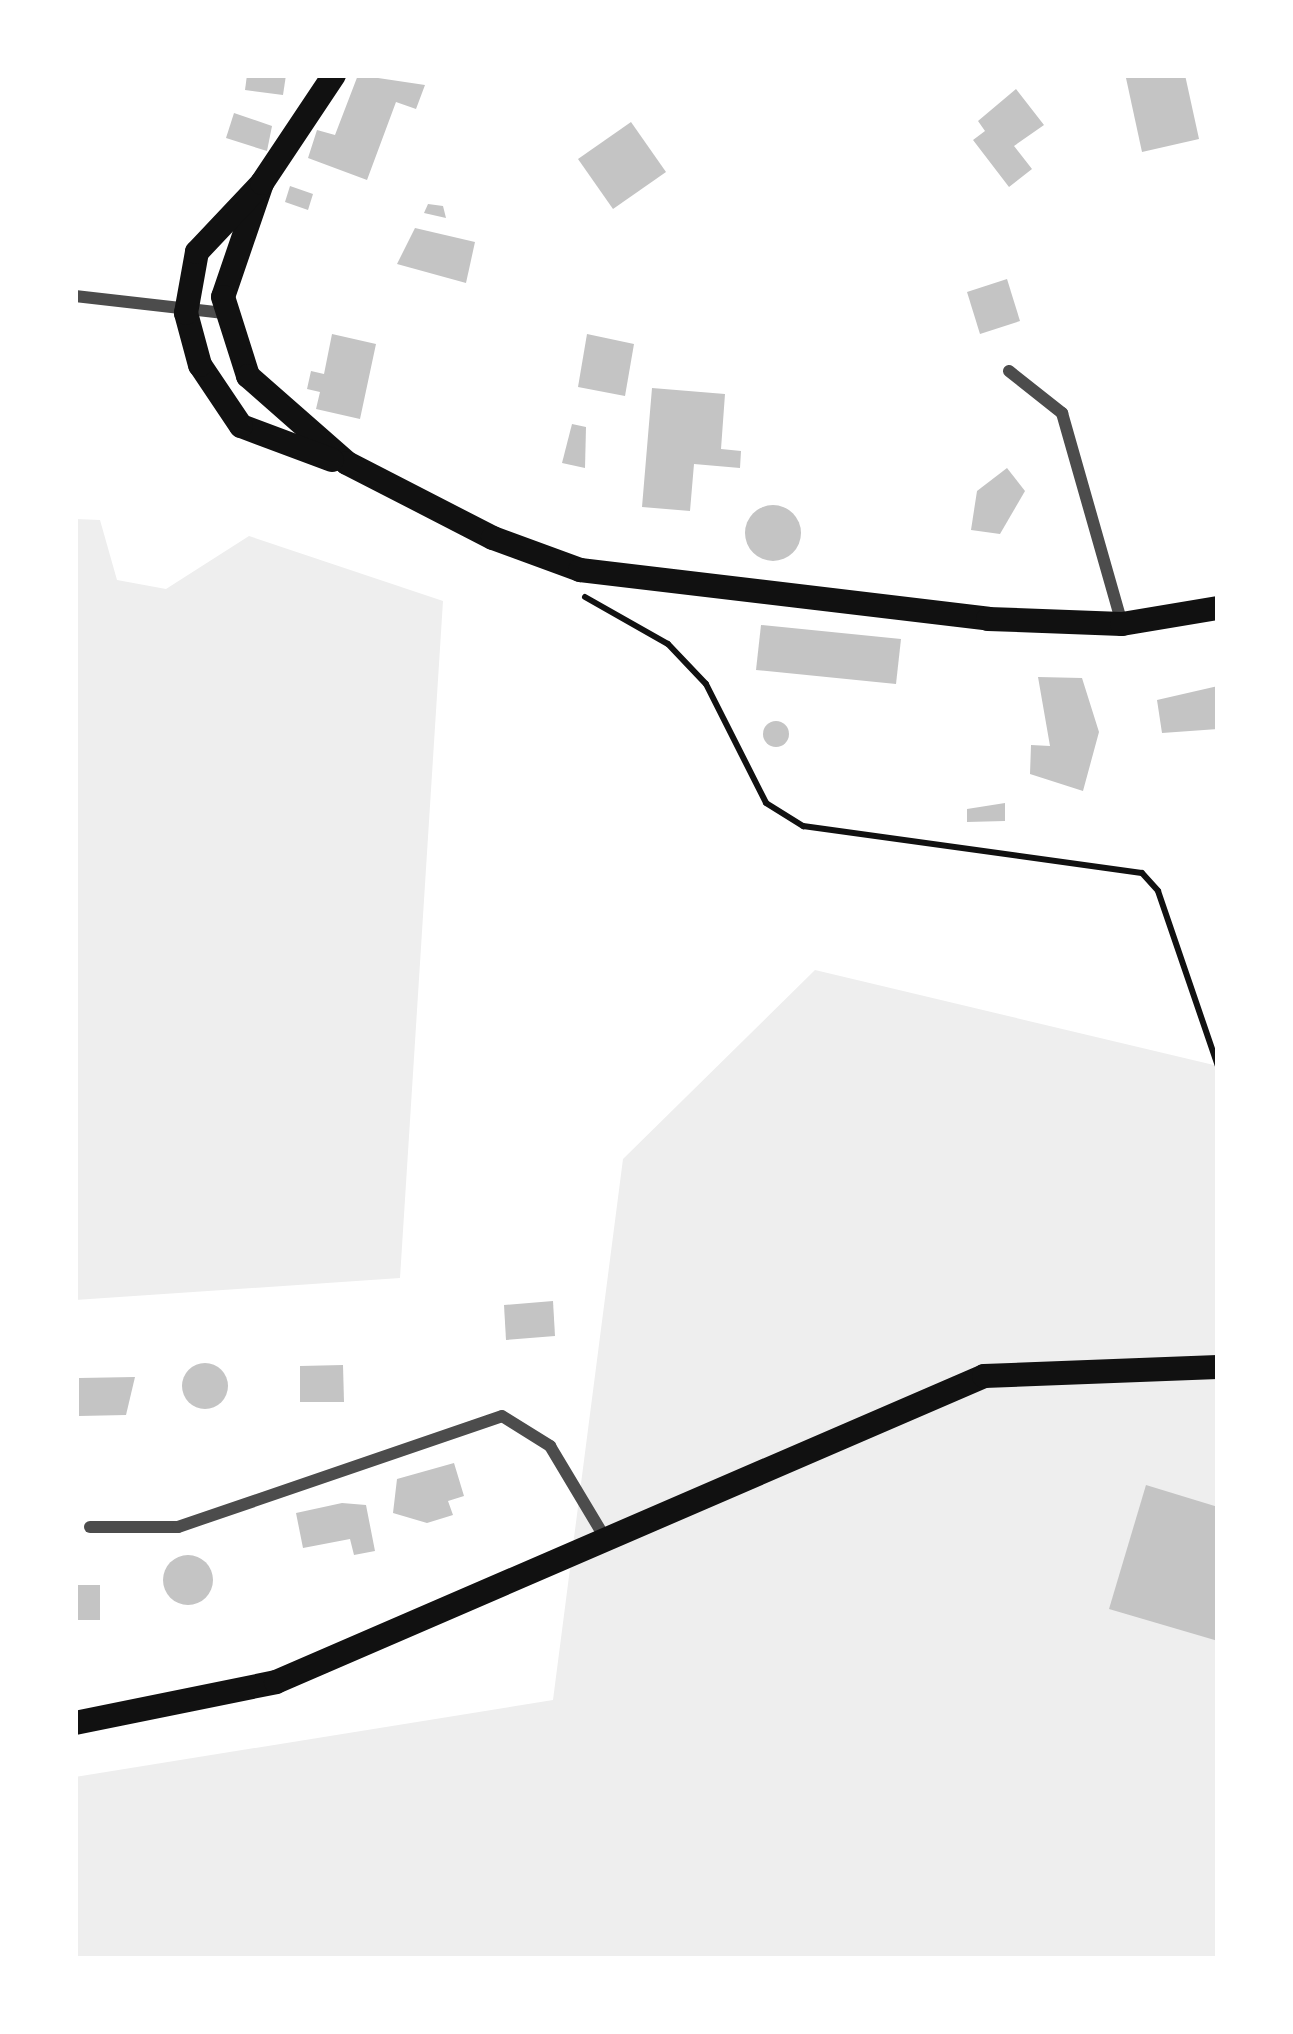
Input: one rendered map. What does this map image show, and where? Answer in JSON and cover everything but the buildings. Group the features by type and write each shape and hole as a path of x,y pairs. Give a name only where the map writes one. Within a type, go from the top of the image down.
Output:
{"main road":[{"path":"334,75 262,183 197,252 186,313 200,365 241,426 347,463 580,570 1122,624 1218,608"},
{"path":"262,183 224,313 264,399 347,463"},
{"path":"75,1723 276,1682 984,1376 1218,1367"}],"street":[{"path":"75,296 186,313 224,313"},
{"path":"1009,371 1062,413 1122,624"},
{"path":"90,1527 178,1527 502,1416 550,1446 604,1538"}],"path":[{"path":"580,570 582,594 668,644 706,684 766,803 802,826 1142,872 1158,891 1218,1066"}],"shaded area":[{"path":"75,519 100,520 117,580 166,589 249,536 443,601 400,1278 75,1300"},
{"path":"815,970 1218,1066 1218,1959 75,1959 75,1777 553,1700 623,1159"}]}
